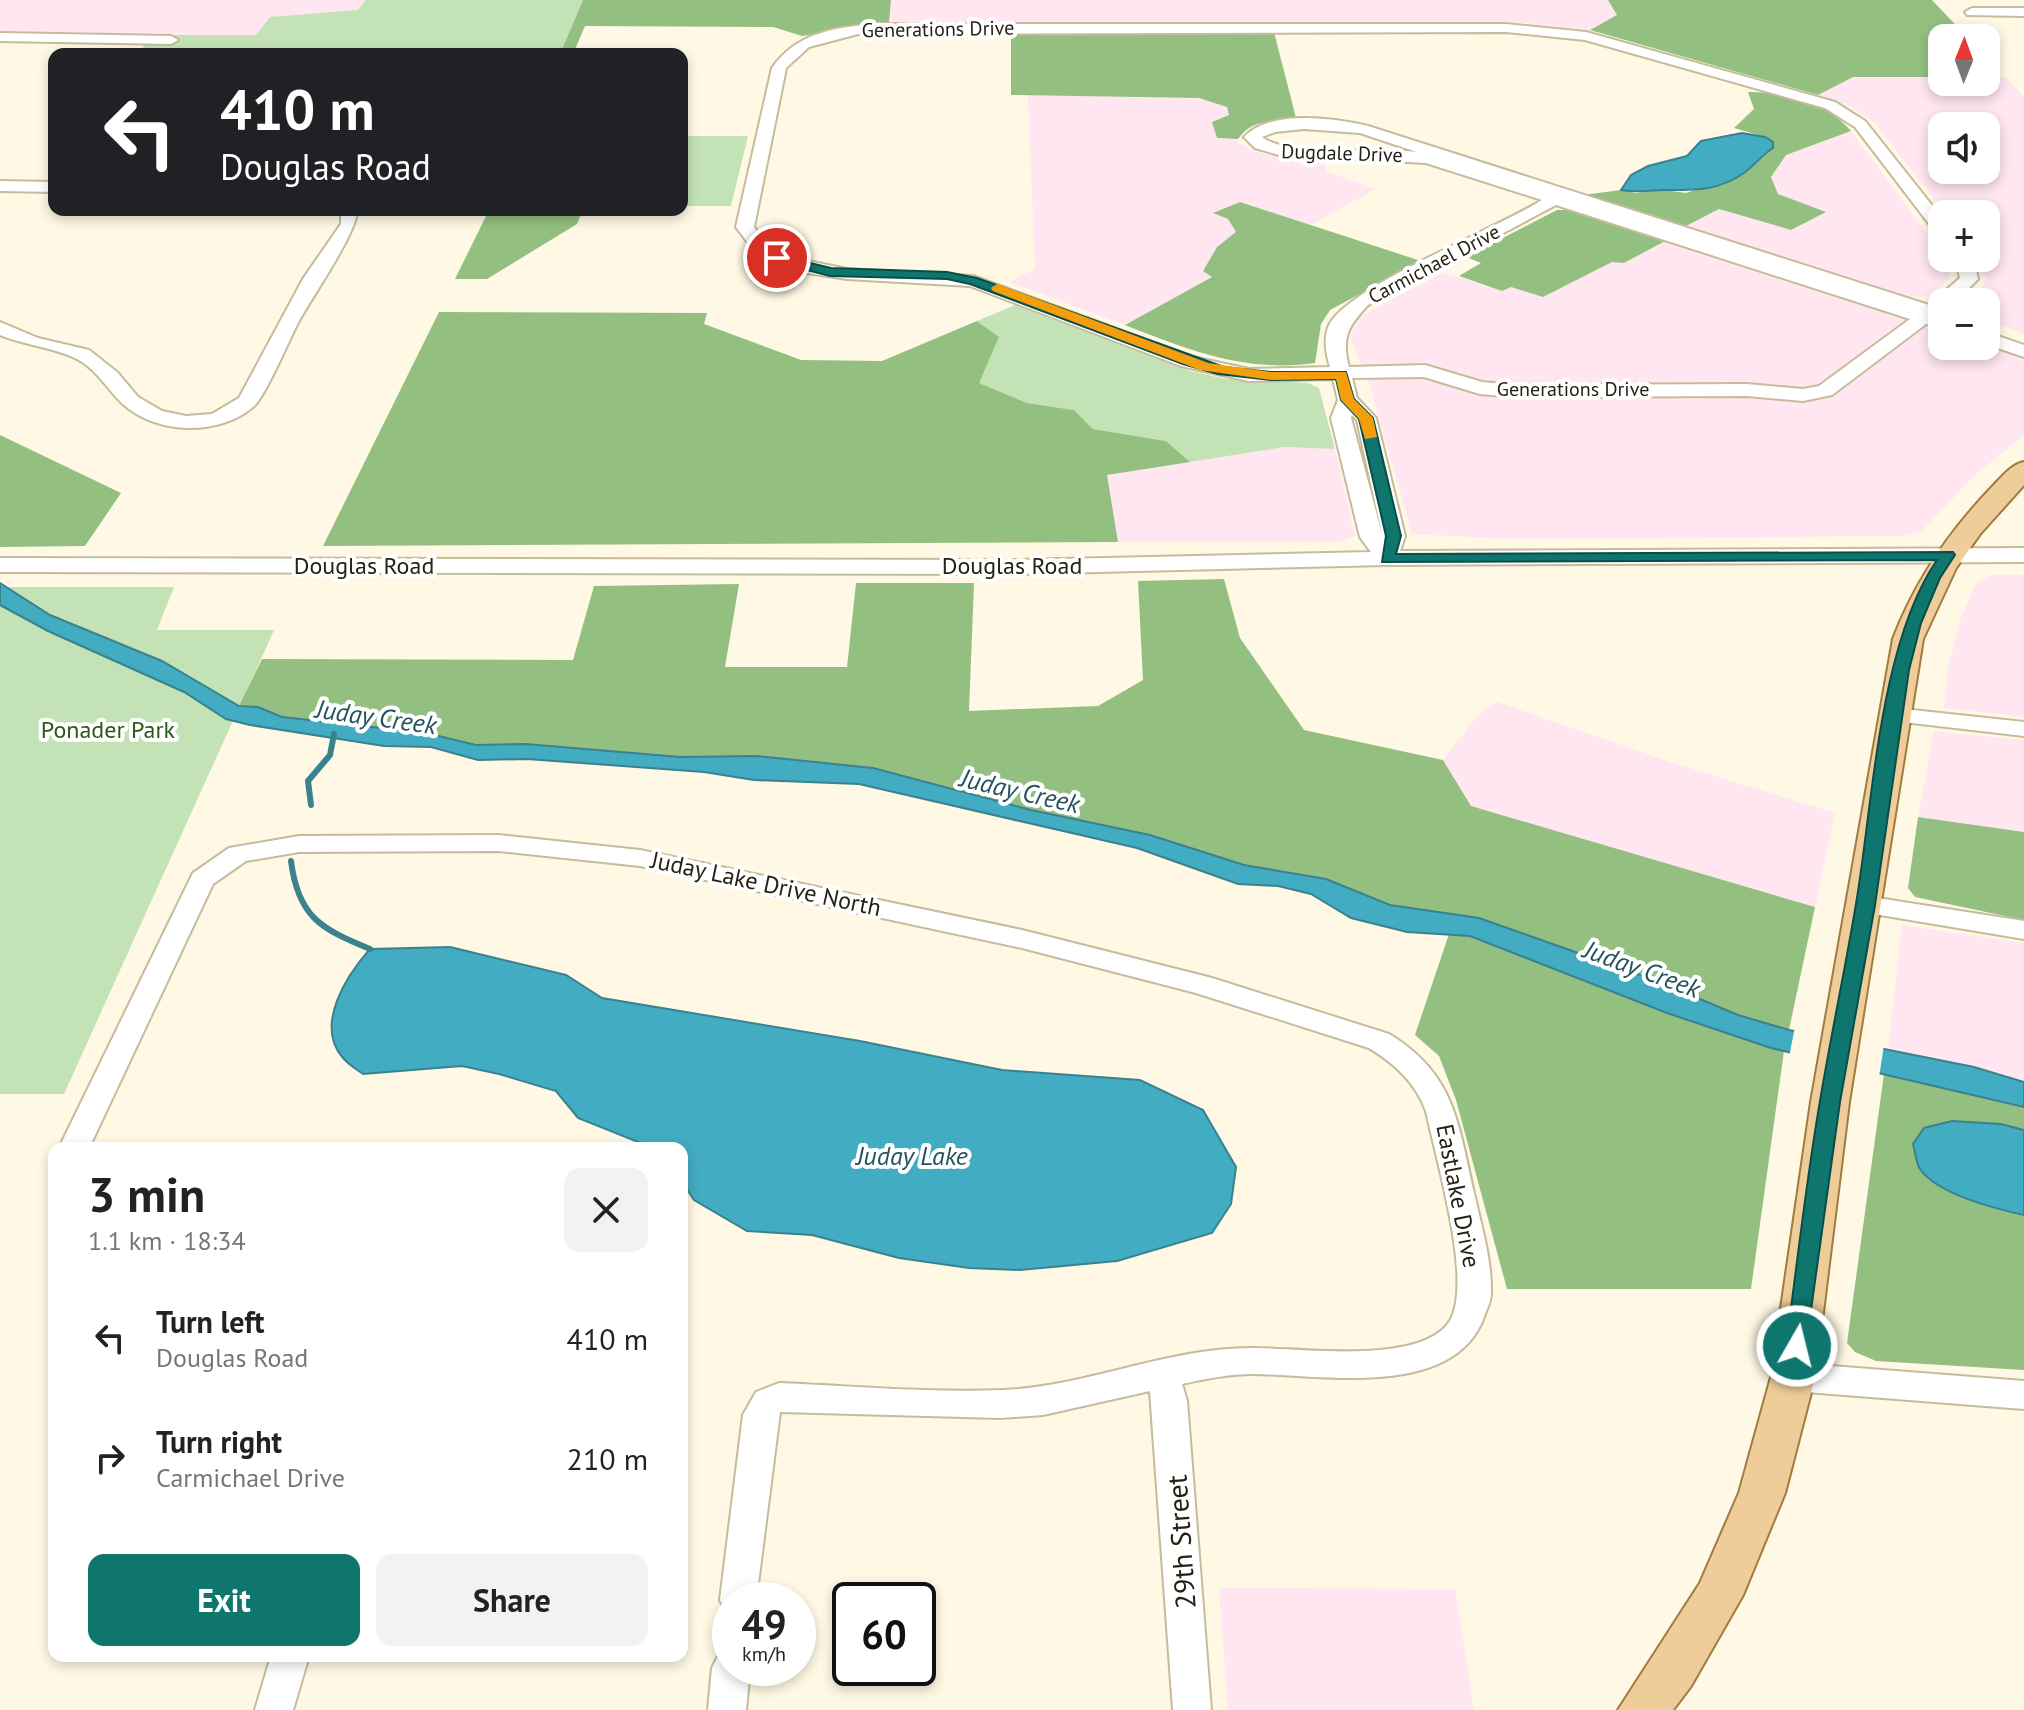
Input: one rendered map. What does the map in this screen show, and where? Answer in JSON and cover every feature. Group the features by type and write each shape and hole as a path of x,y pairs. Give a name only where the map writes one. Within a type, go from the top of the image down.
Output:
{"main road":[{"path":"1643,1710 1674,1670 1719,1595 1762,1493 1793,1377 1830,1102 1908,639 1932,578 1985,509 2024,470"}],"street":[{"path":"1972,12 2024,12"},
{"name":"Generations Drive","path":"1928,211 1868,132 1842,111 1812,99 1554,30 887,28 822,37 786,55 779,68 745,227 753,243 763,251 795,265 830,272 947,276 973,281 1188,362 1223,371 1271,376 1425,371 1493,390 1720,390 1813,394 1825,391 1928,319"},
{"path":"0,37 171,40"},
{"name":"Dugdale Drive","path":"1557,195 1362,129 1278,126 1261,130 1252,137 1261,147 1279,152 1421,156 1928,309"},
{"path":"0,186 48,187"},
{"name":"Carmichael Drive","path":"1387,558 1394,536 1366,418 1348,400 1334,337 1346,314 1557,195"},
{"path":"0,328 32,342 82,354 94,361 138,407 171,419 199,422 231,414 247,402 312,279 349,224 349,216"},
{"path":"2000,332 2024,340"},
{"path":"2000,343 2024,351"},
{"name":"Carmichael Drive","path":"1348,400 1341,418 1371,537 1387,558"},
{"path":"1357,481 1379,481"},
{"name":"Douglas Road","path":"0,565 1013,567 1387,558 2024,555"},
{"path":"1894,715 2024,729"},
{"name":"Juday Lake Drive North","path":"77,1142 202,879 238,854 299,844 540,845 640,858 1107,959 1312,1019 1379,1041 1402,1055"},
{"path":"1865,905 2024,930"},
{"name":"Eastlake Drive","path":"1162,1375 1212,1364 1249,1361 1391,1363 1420,1358 1450,1343 1463,1329 1472,1308 1473,1263 1441,1111 1432,1088 1402,1055"},
{"path":"740,1582 760,1415 768,1402 788,1395 1000,1404 1043,1401 1162,1375"},
{"name":"29th Street","path":"1162,1375 1170,1401 1192,1710"},
{"path":"1793,1377 2024,1395"},
{"path":"274,1710 288,1662"},
{"path":"727,1710 729,1686"}],"shaded area":[{"path":"0,0 366,0 359,10 270,17 256,35 0,33"},
{"path":"891,0 1608,0 1618,15 1590,30 1517,22 889,22"},
{"path":"1853,77 1928,77 1928,96 2000,96 2000,77 2005,77 2024,97 2024,333 2000,325 2000,288 1982,288 1986,280 1984,272 2000,272 2000,200 1934,200 1875,123 1847,105 1818,95"},
{"path":"1028,95 1199,98 1227,106 1229,115 1217,138 1238,139 1238,143 1267,155 1322,156 1327,172 1376,189 1310,225 1240,202 1214,213 1228,219 1236,233 1217,247 1203,270 1213,276 1125,325 1009,282 1035,269"},
{"path":"1851,131 1928,235 1928,272 1949,272 1948,280 1938,288 1928,288 1926,297 1905,296 1686,226 1719,209 1791,230 1824,213 1778,194 1771,178 1786,155"},
{"path":"1667,240 1928,327 1928,360 2000,360 2000,350 2024,358 2024,435 1975,475 1922,531 1903,536 1513,539 1412,534 1369,383 1350,337 1360,317 1442,272 1502,291 1511,287 1543,297 1612,261 1625,263"},
{"path":"1285,447 1335,449 1355,536 1339,542 1118,542 1107,475"},
{"path":"1992,575 2024,575 2024,717 1944,708 1949,662 1961,618 1976,583"},
{"path":"1497,702 1673,763 1835,813 1815,907 1470,806 1443,760 1478,715"},
{"path":"1934,731 2024,740 2024,832 1918,817"},
{"path":"1902,925 2024,943 2024,1082 1974,1067 1888,1050"},
{"path":"1219,1588 1455,1589 1474,1710 1228,1710"}],"green space":[{"path":"366,0 583,0 563,48 142,48 154,35 256,35 270,17 358,10"},
{"path":"583,0 891,0 889,22 802,36 773,27 585,26 576,48 563,48"},
{"path":"1608,0 1932,0 1955,24 1928,24 1928,77 1853,77 1818,95 1590,30 1617,15"},
{"path":"1274,32 1297,122 1257,124 1238,139 1217,138 1212,122 1229,115 1227,107 1199,98 1011,95 1011,33"},
{"path":"1748,92 1804,101 1830,113 1851,131 1786,155 1771,177 1778,194 1826,212 1791,230 1719,209 1686,226 1583,195 1621,190 1686,193 1746,172 1773,148 1765,137 1734,128 1754,109"},
{"path":"688,136 748,136 731,206 688,206"},
{"path":"1240,202 1421,261 1330,310 1321,324 1315,363 1265,365 1241,362 1195,351 1125,325 1212,277 1203,271 1217,247 1236,232 1228,219 1213,213"},
{"path":"1557,210 1573,210 1667,240 1624,263 1612,262 1543,297 1511,287 1502,291 1459,276 1481,263 1466,257"},
{"path":"486,216 580,216 577,224 487,279 455,279"},
{"path":"1015,305 1190,371 1226,379 1308,383 1319,388 1335,449 1285,447 1190,462 1166,441 1093,429 1074,410 1027,403 978,383 999,337 977,321"},
{"path":"439,312 707,313 704,324 801,360 882,361 977,321 999,337 979,383 1027,403 1074,410 1093,429 1166,441 1190,462 1107,475 1118,542 323,546"},
{"path":"0,435 121,493 85,546 0,547"},
{"path":"1224,579 1240,638 1304,730 1443,760 1471,806 1815,907 1789,1030 1737,1015 1657,981 1479,918 1390,905 1325,879 1244,865 1150,835 1031,810 873,768 756,756 680,757 526,744 476,745 426,733 282,717 258,707 239,706 262,659 573,660 594,586 739,584 725,667 847,667 856,583 974,583 969,711 1098,706 1143,680 1138,581"},
{"name":"Ponader Park","path":"0,587 174,587 157,630 274,630 64,1094 0,1094"},
{"path":"1918,817 2024,832 2024,920 1915,897 1908,888"},
{"path":"1449,934 1470,936 1667,1013 1784,1051 1751,1289 1507,1289 1456,1100 1439,1056 1415,1035"},
{"path":"1884,1074 2024,1107 2024,1130 2001,1124 1993,1208 2024,1215 2024,1370 1876,1361 1855,1352 1847,1343"}],"water":[{"path":"1742,133 1765,137 1773,142 1773,148 1734,179 1696,189 1621,190 1631,175 1648,166 1687,156 1701,141"},
{"path":"0,583 50,615 162,661 239,706 258,707 282,717 426,733 476,745 526,744 680,757 756,756 873,768 1031,810 1150,835 1244,865 1326,879 1390,905 1479,918 1657,981 1738,1015 1789,1030 1974,1067 2024,1082 2024,1107 1771,1048 1667,1013 1470,936 1407,932 1351,918 1311,894 1278,886 1238,884 1137,848 859,784 754,780 704,772 527,759 478,760 431,747 384,746 226,719 184,692 48,631 0,605"},
{"name":"Juday Lake","path":"450,947 566,975 602,998 860,1041 1002,1070 1140,1080 1203,1110 1236,1167 1231,1204 1212,1233 1117,1261 1020,1270 969,1268 899,1258 812,1235 747,1231 694,1200 688,1191 688,1142 638,1142 578,1118 556,1091 462,1066 363,1074 345,1060 335,1045 332,1031 337,1001 352,972 370,949"},
{"path":"1952,1121 2001,1124 2024,1130 2024,1215 1953,1193 1928,1178 1920,1169 1913,1144 1924,1128"}],"pier":[{"path":"1795,1027 1884,1045 1879,1077 1789,1057"}],"waterway":[{"name":"Juday Creek","path":"311,805 308,781 330,755 334,734"},
{"path":"291,861 299,896 306,908 325,927 370,949"}],"slow traffic":[{"path":"997,288 1205,367 1249,375 1341,375 1348,400 1366,418 1370,437"}],"route":[{"path":"777,258 830,272 920,274 973,281 1188,362 1223,371 1271,376 1341,375 1348,400 1366,418 1394,536 1387,558 1948,555 1932,578 1913,623 1900,670 1865,905 1830,1102 1797,1346"}]}
